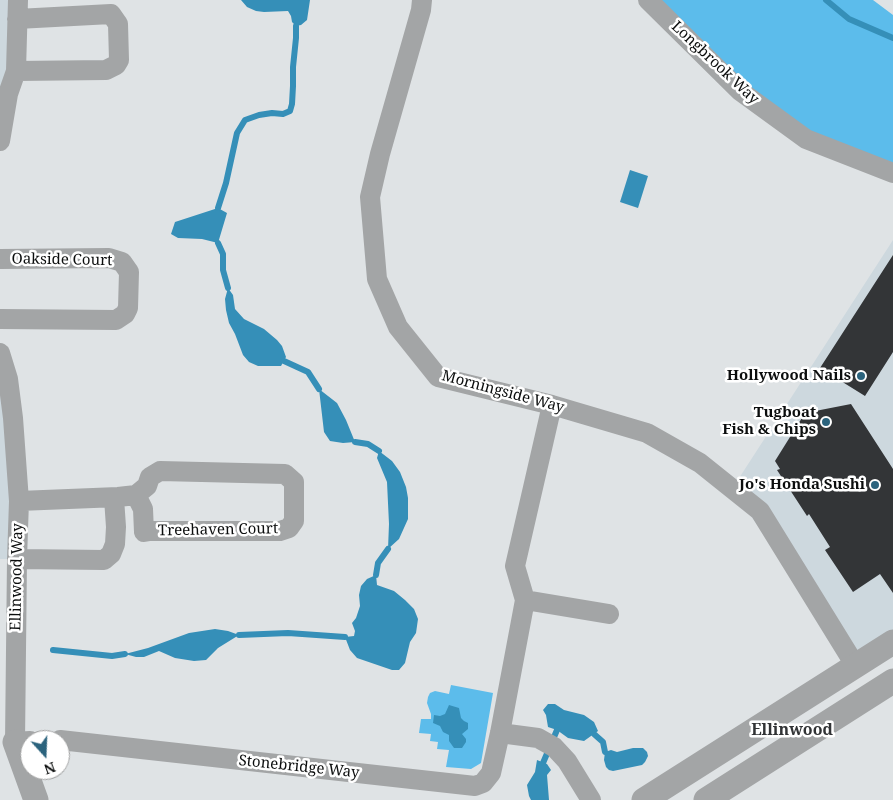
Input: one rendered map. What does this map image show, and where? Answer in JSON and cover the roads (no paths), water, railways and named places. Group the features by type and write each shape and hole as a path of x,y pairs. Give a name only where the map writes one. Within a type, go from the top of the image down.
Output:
{"street":[{"name":"Morningside Way","path":"422,0 421,10 380,154 370,197 377,279 398,327 438,377 552,405 647,433 700,463 760,511 855,665"},
{"name":"Longbrook Way","path":"648,0 740,91 806,139 893,173"},
{"path":"0,141 8,94 16,70 17,9 111,14 118,24 119,60 116,65 106,70 16,70"},
{"name":"Oakside Court","path":"0,259 108,258 122,262 129,272 128,308 125,314 116,320 0,319"},
{"name":"Ellinwood Way","path":"0,353 8,379 19,501 17,559 27,730"},
{"name":"Stonebridge Way","path":"70,741 475,786 483,783 491,774 525,600 515,566 552,405"},
{"name":"Treehaven Court","path":"160,470 285,474 294,482 294,521 289,528 280,531 144,532 143,508 136,495 147,486 150,477 160,470"},
{"path":"19,501 114,498 136,495"},
{"path":"17,559 104,560 112,554 115,544 114,498"},
{"path":"525,600 609,614"},
{"path":"644,800 893,642"},
{"path":"706,800 893,681"},
{"path":"500,733 538,738 554,747 567,761 591,800"},
{"name":"Ellinwood Way","path":"33,780 36,800"}],"waterway":[{"path":"826,0 849,19 893,38"},
{"path":"218,208 226,183 237,133 245,120 259,115 283,114 290,111 292,104 296,26"},
{"path":"218,243 223,254 223,270 228,288"},
{"path":"284,361 308,372 319,389"},
{"path":"355,442 368,444 379,451"},
{"path":"376,575 378,563 388,549"},
{"path":"239,635 288,633 345,637"},
{"path":"53,650 112,656 125,654"},
{"path":"543,763 557,730"},
{"path":"594,734 603,742 605,752"}],"place":[{"name":"Hollywood Nails","path":"861,376"},
{"name":"Tugboat Fish & Chips","path":"826,422"},
{"name":"Jo's Honda Sushi","path":"875,485"}],"district":[{"name":"Ellinwood","path":"792,730"}]}
